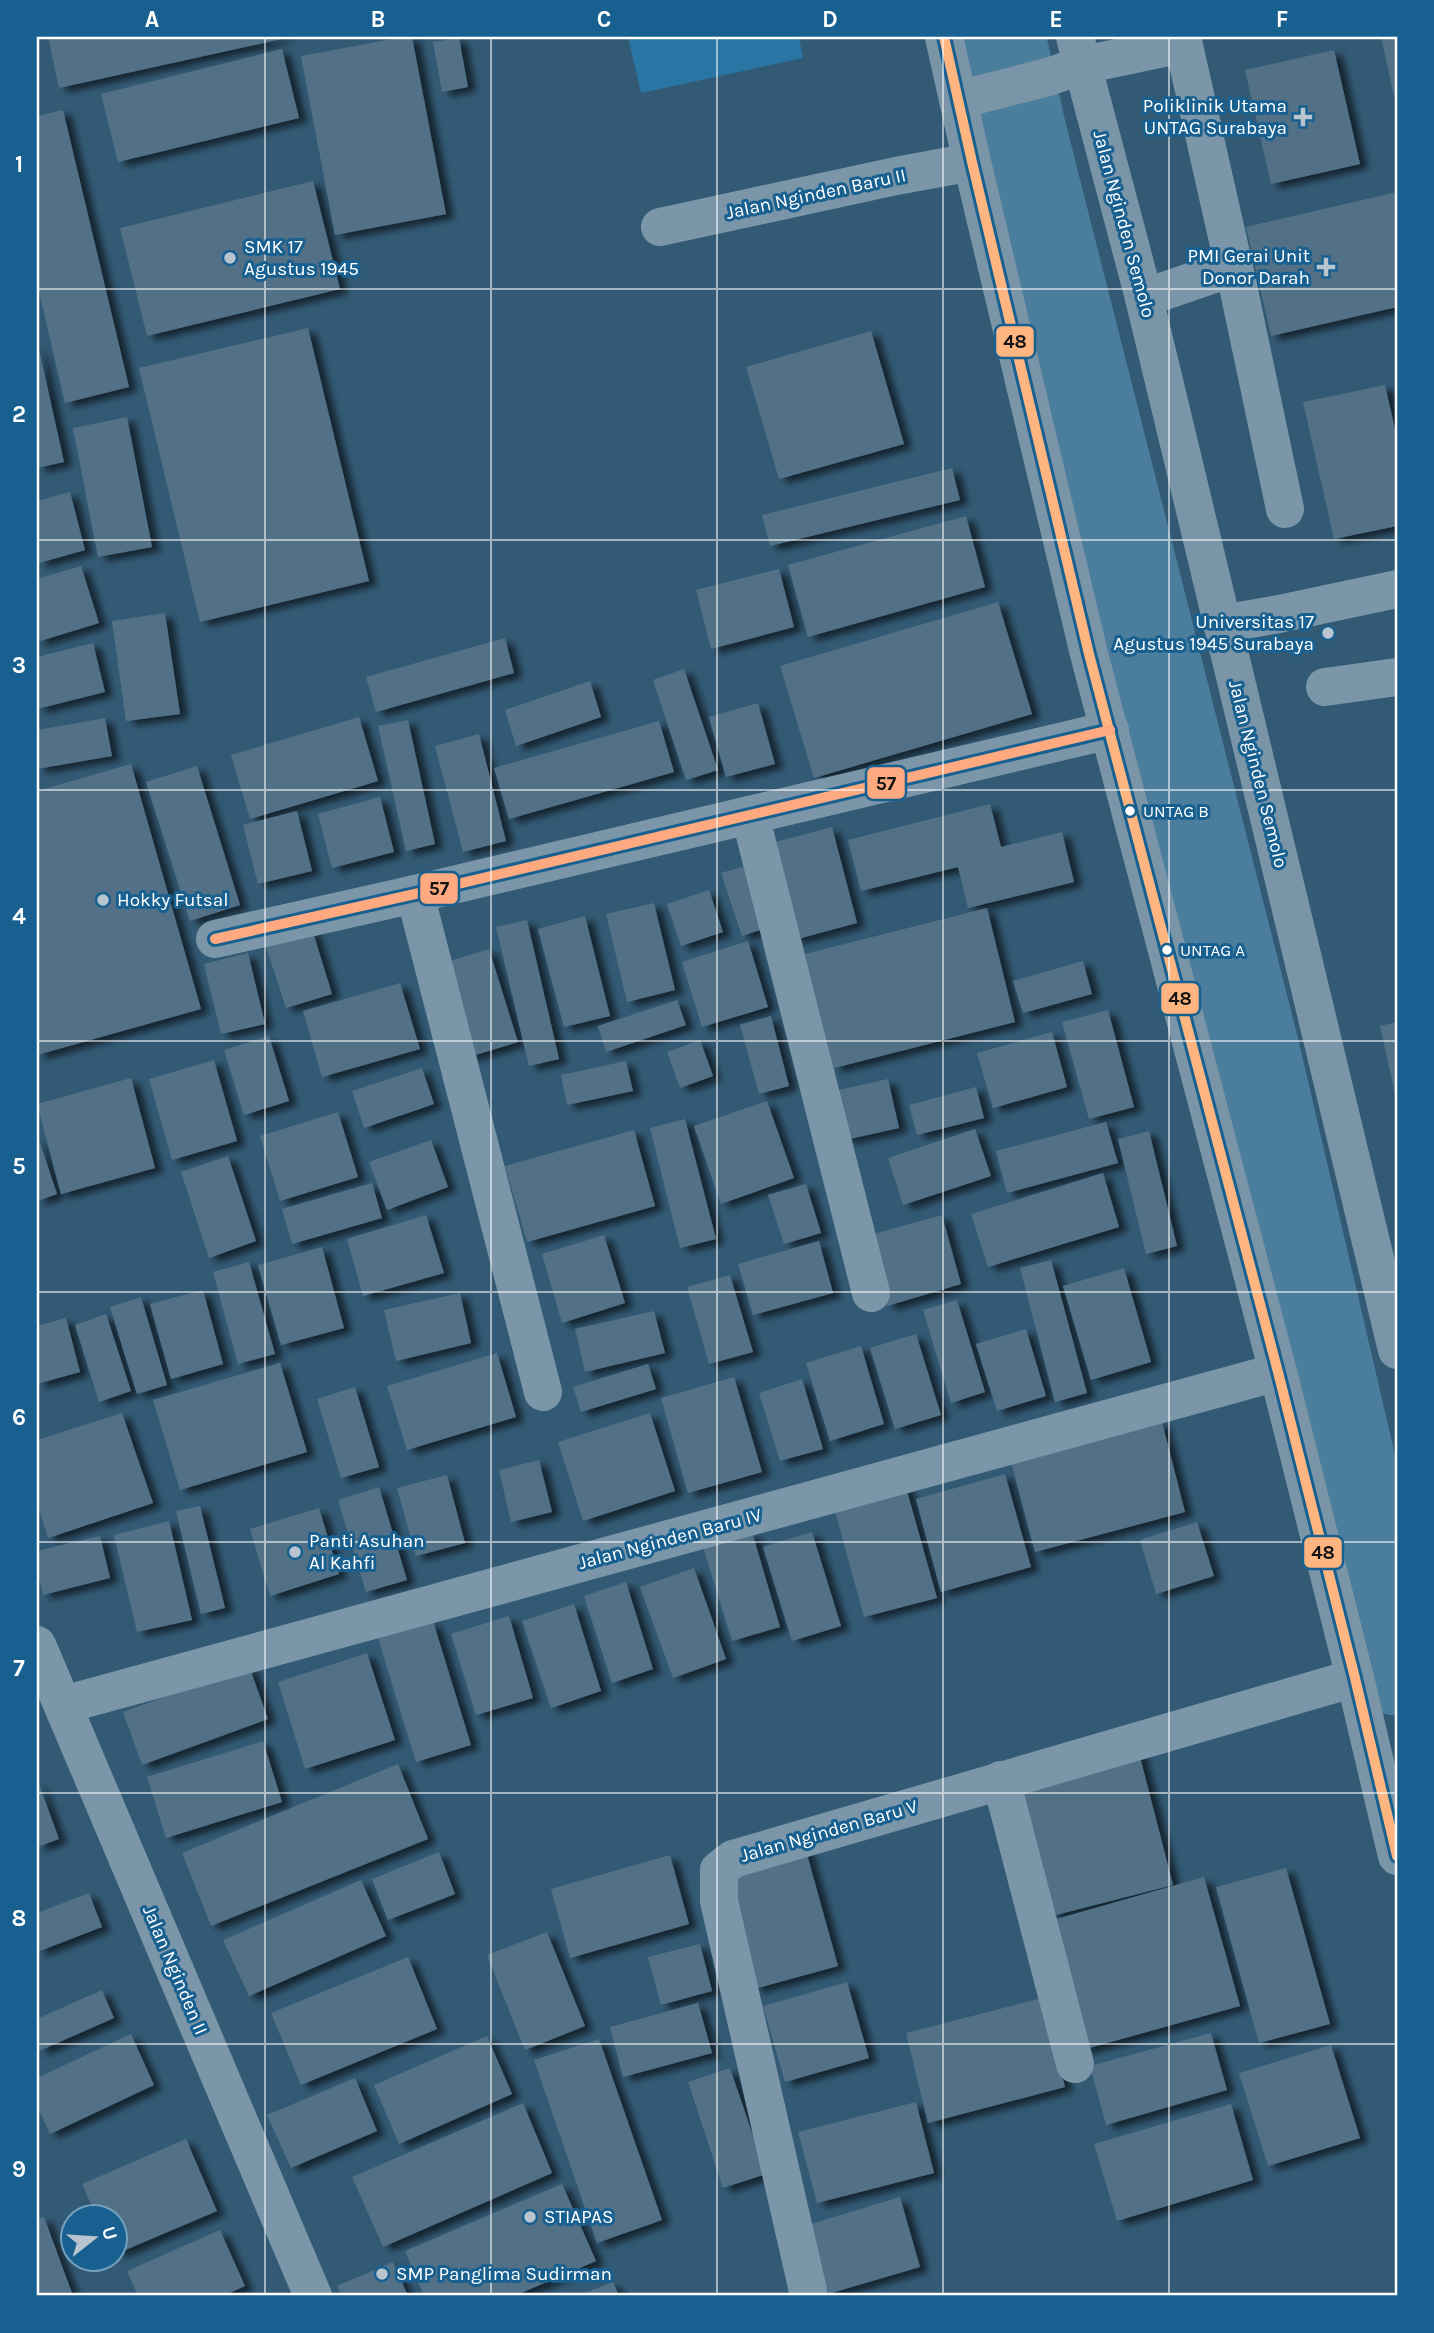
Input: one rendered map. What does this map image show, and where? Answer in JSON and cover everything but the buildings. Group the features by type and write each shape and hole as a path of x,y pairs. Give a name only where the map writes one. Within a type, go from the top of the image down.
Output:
{"main road":[{"path":"944,37 975,95 972,162 1089,654 1278,1372 1397,1856"},
{"path":"975,95 1069,60"},
{"name":"Jalan Nginden Semolo","path":"1069,60 1144,298 1397,1350"}],"street":[{"path":"1069,60 1182,40 1285,509"},
{"name":"Jalan Nginden Baru II","path":"660,227 972,162"},
{"path":"1144,298 1234,267"},
{"path":"1222,624 1397,589"},
{"path":"1325,687 1397,677"},
{"path":"215,939 1110,730"},
{"path":"750,815 870,1293"},
{"path":"415,894 543,1392"},
{"name":"Jalan Nginden Baru IV","path":"63,1705 1278,1372"},
{"name":"Jalan Nginden II","path":"37,1644 313,2296"},
{"name":"Jalan Nginden Baru V","path":"808,2291 719,1901 719,1870 733,1859 1355,1678"},
{"path":"1002,1780 1075,2064"}],"shaded area":[{"path":"628,37 799,37 803,58 641,93"}],"waterway":[{"path":"999,37 1020,132 1254,1054 1397,1669"}],"transit line":[{"name":"48","path":"944,37 1089,654 1278,1372 1397,1856"},
{"name":"57","path":"215,939 1110,730"}],"place":[{"name":"Poliklinik Utama UNTAG Surabaya","path":"1303,117"},
{"name":"SMK 17 Agustus 1945","path":"230,258"},
{"name":"PMI Gerai Unit Donor Darah","path":"1326,267"},
{"name":"Universitas 17 Agustus 1945 Surabaya","path":"1328,633"},
{"name":"UNTAG B","path":"1130,811"},
{"name":"Hokky Futsal","path":"103,900"},
{"name":"UNTAG A","path":"1167,950"},
{"name":"Panti Asuhan Al Kahfi","path":"295,1552"},
{"name":"STIAPAS","path":"530,2217"},
{"name":"SMP Panglima Sudirman","path":"382,2274"}]}
